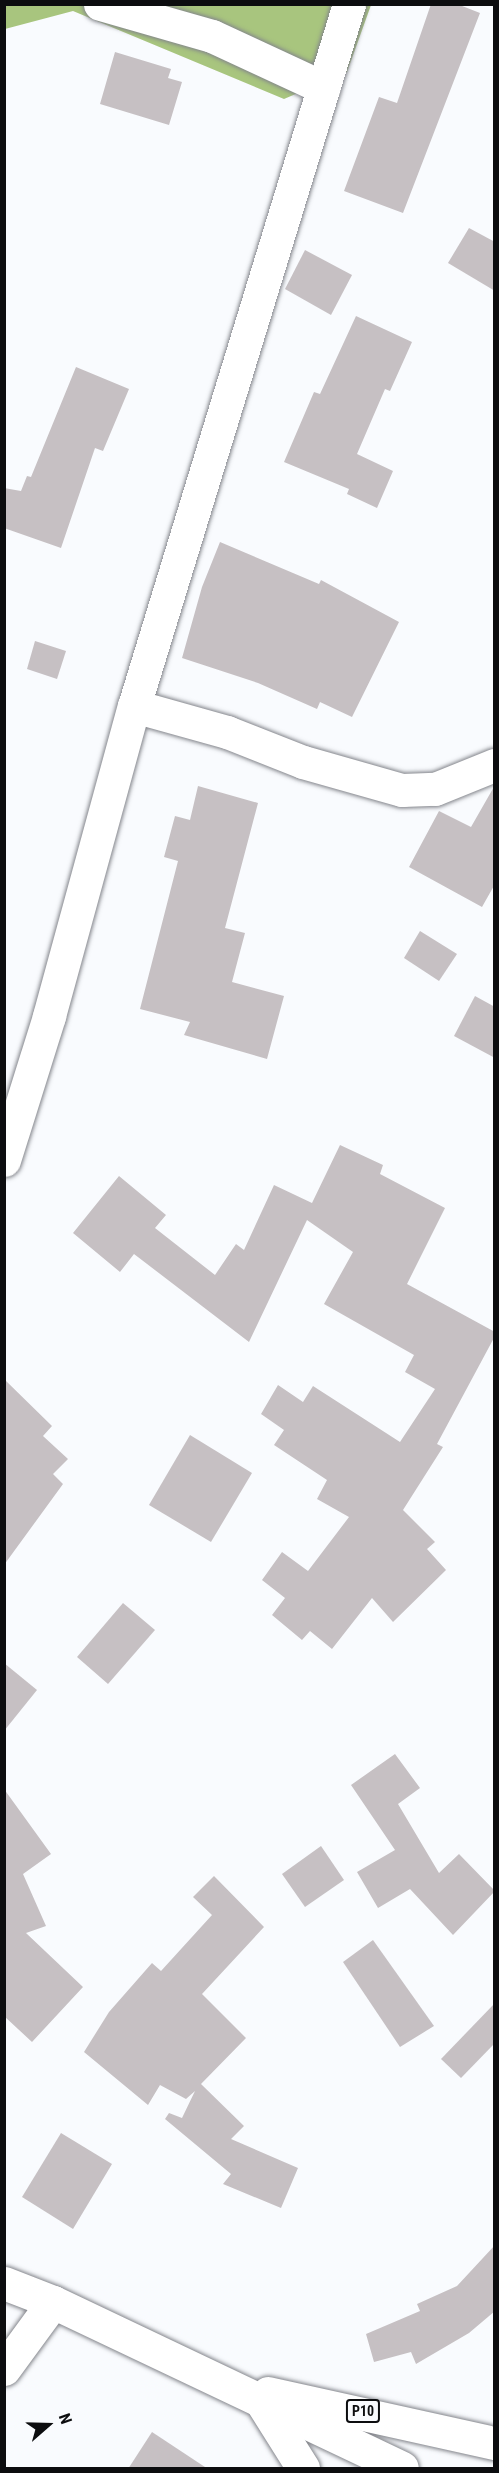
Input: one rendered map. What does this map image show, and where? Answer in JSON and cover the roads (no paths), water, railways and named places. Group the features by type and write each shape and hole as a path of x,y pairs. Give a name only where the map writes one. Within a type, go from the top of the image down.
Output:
{"main road":[{"path":"100,4 212,36 324,88"},
{"path":"4,1160 49,1016 134,706 349,4"},
{"path":"134,706 226,732 303,762 402,790 435,789 495,765"},
{"name":"P10","path":"4,2283 52,2302 402,2469"},
{"path":"4,2369 52,2302"},
{"name":"P10","path":"231,2386 495,2443"},
{"path":"262,2403 303,2469"}]}
